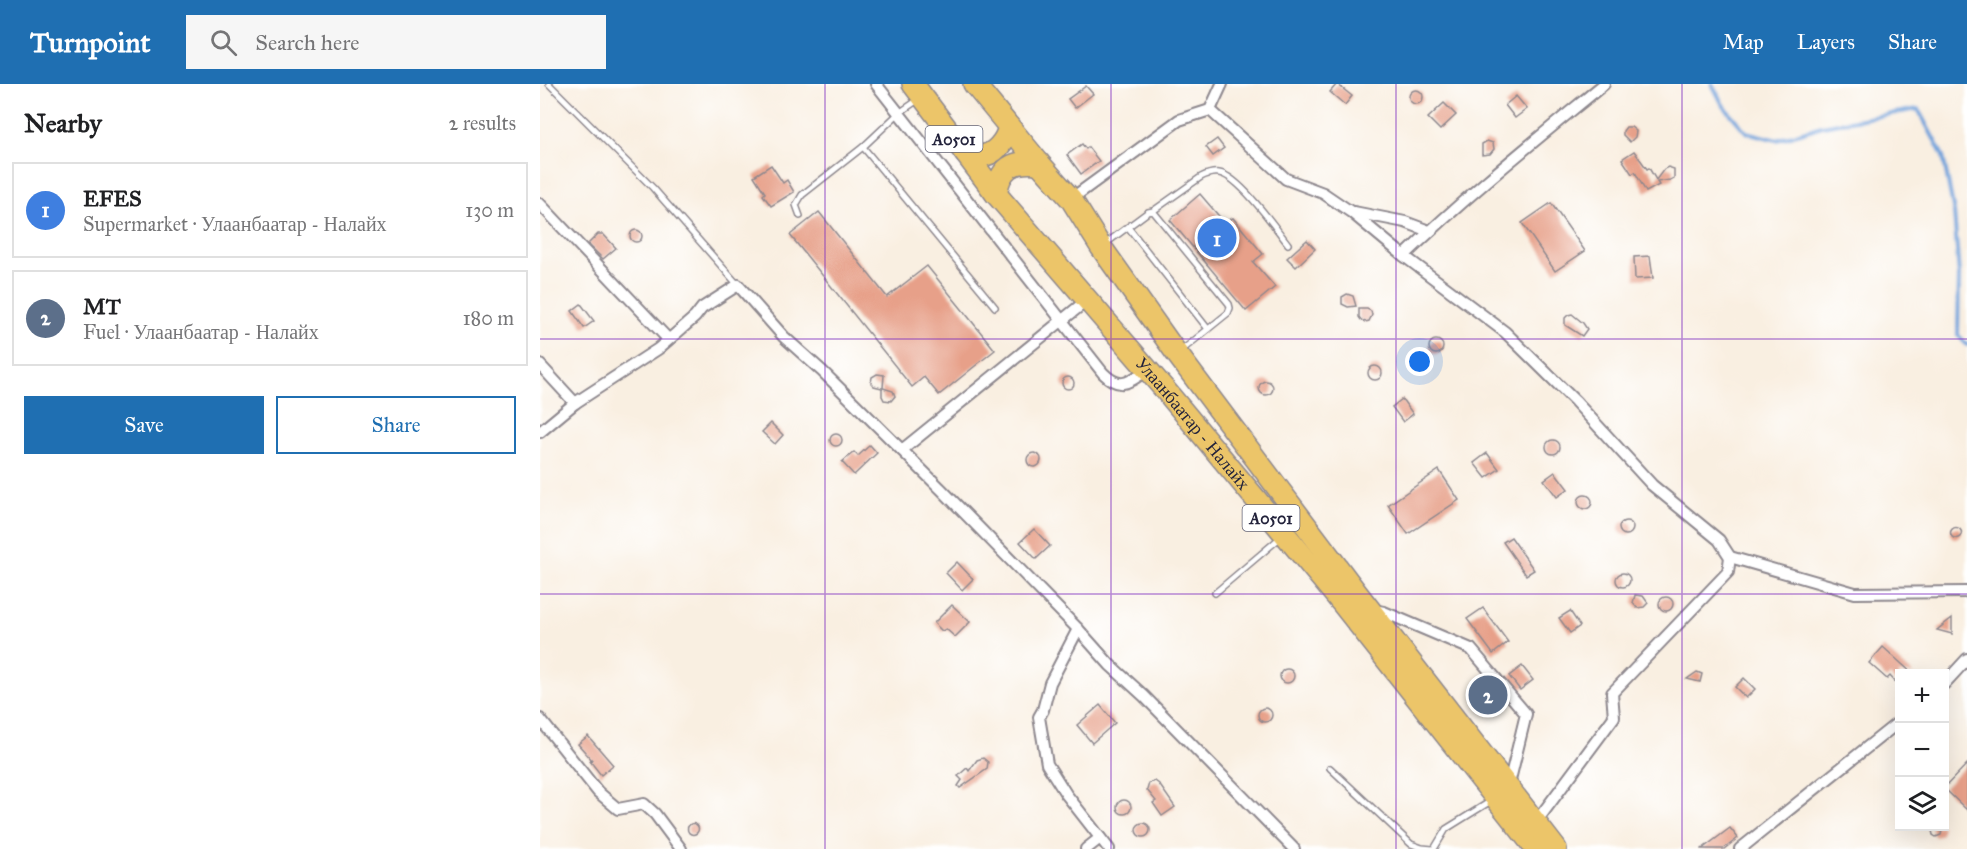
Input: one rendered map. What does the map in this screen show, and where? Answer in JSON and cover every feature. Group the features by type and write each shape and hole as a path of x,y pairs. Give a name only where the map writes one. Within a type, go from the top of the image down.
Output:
{"highway":[{"name":"Улаанбаатар - Налайх","path":"974,84 1071,199 1101,247 1178,354 1371,610 1502,793 1536,849"},
{"name":"Улаанбаатар - Налайх","path":"917,91 996,194 1086,301 1147,370 1502,793 1533,821 1556,849"},
{"path":"965,153 979,156 989,154 1007,136 1009,127"},
{"path":"996,194 1002,174 1009,168 1028,162 1039,163"}],"street":[{"path":"876,84 1060,320 1110,380 1118,384 1127,384 1147,370"},
{"path":"1071,199 1179,120 1210,110 1222,84"},
{"path":"1404,256 1483,184 1604,84"},
{"path":"1210,110 1286,179 1323,193 1352,212 1404,256 1505,332 1575,401 1652,485 1719,540 1730,557 1728,572 1612,693 1614,717 1542,814 1533,821"},
{"path":"540,204 668,339"},
{"path":"1352,212 1406,222 1429,231"},
{"path":"540,432 575,403 658,349 695,317 702,308 738,285 784,337 902,450 1078,629 1110,665 1144,696 1294,849"},
{"path":"902,450 1086,301"},
{"path":"540,365 575,403"},
{"path":"1730,557 1856,593 1967,592"},
{"path":"1371,610 1384,612 1471,649 1526,714 1502,793"},
{"path":"1078,629 1050,683 1044,710 1039,717 1047,764 1066,794 1109,849"},
{"path":"1949,679 1967,659"},
{"path":"540,718 598,792 618,809 644,804 655,814 681,849"},
{"path":"1740,849 1897,723"},
{"path":"1086,849 1100,838"}],"lane":[{"path":"549,84 653,188 738,285"},
{"path":"800,216 796,205 802,195 863,147 899,113 917,91"},
{"path":"863,147 995,307"},
{"path":"1101,247 1209,173 1220,173 1238,183 1288,244"},
{"path":"1153,211 1230,308 1228,313 1178,354"},
{"path":"1128,227 1208,329"},
{"path":"1215,593 1284,534"},
{"path":"1329,768 1411,844 1422,848 1434,849 1446,829 1502,793"}],"building":[{"path":"1337,84 1352,96 1345,105 1330,92"},
{"path":"1086,86 1093,94 1075,108 1068,99"},
{"path":"1416,90 1421,92 1423,97 1421,102 1416,104 1411,102 1409,97 1411,92"},
{"path":"1516,96 1527,109 1515,118 1505,105"},
{"path":"1444,103 1456,115 1440,130 1428,118"},
{"path":"1626,127 1631,127 1636,131 1635,137 1630,142 1623,135"},
{"path":"1217,139 1224,148 1213,156 1206,147"},
{"path":"1487,141 1493,143 1494,149 1490,154 1482,155 1482,144"},
{"path":"1082,144 1086,149 1088,147 1099,161 1081,174 1067,155"},
{"path":"1634,151 1656,180 1668,167 1674,169 1674,178 1657,182 1659,185 1646,192 1635,172 1632,174 1622,159"},
{"path":"771,165 783,183 787,180 794,192 771,206 754,176"},
{"path":"1200,194 1224,222 1233,218 1263,254 1253,262 1275,287 1246,311 1170,220"},
{"path":"1551,203 1585,251 1555,271 1522,223"},
{"path":"819,212 887,297 927,266 995,350 939,395 924,377 912,387 790,235"},
{"path":"638,230 641,231 641,241 634,242 631,241 630,234 631,231"},
{"path":"598,234 603,234 616,248 603,259 588,244"},
{"path":"1307,240 1315,249 1296,267 1287,258"},
{"path":"1650,256 1653,278 1635,279 1634,257"},
{"path":"1347,294 1353,296 1356,306 1348,307 1342,304 1342,297"},
{"path":"581,304 594,321 584,328 572,311"},
{"path":"1359,309 1371,311 1369,321 1361,320"},
{"path":"1572,314 1587,329 1582,336 1565,325 1565,318"},
{"path":"1436,340 1441,342 1443,347 1441,352 1436,354 1431,352 1429,347 1431,342"},
{"path":"1375,366 1380,368 1382,373 1380,378 1375,380 1370,378 1368,373 1370,368"},
{"path":"877,374 884,375 883,388 893,391 895,396 891,401 884,400 882,388 871,383 872,377"},
{"path":"1070,377 1073,378 1073,388 1066,389 1063,388 1062,381 1063,378"},
{"path":"1266,381 1271,383 1273,388 1271,393 1266,395 1261,393 1259,388 1261,383"},
{"path":"1402,399 1413,414 1403,422 1392,407"},
{"path":"771,423 783,435 775,444 762,432"},
{"path":"838,434 841,435 841,445 834,446 831,445 830,438 831,435"},
{"path":"1553,440 1558,442 1560,447 1558,452 1553,454 1548,452 1546,447 1548,442"},
{"path":"870,445 877,453 854,475 842,462 854,452 858,456"},
{"path":"1034,453 1039,455 1041,460 1039,465 1034,467 1029,465 1027,460 1029,455"},
{"path":"1487,453 1499,469 1486,478 1474,463"},
{"path":"1439,470 1459,500 1408,534 1388,505"},
{"path":"1555,472 1568,489 1557,497 1544,480"},
{"path":"1585,495 1590,497 1592,502 1590,507 1585,509 1580,507 1578,502 1580,497"},
{"path":"1626,521 1631,523 1633,528 1631,533 1626,535 1621,533 1619,528 1621,523"},
{"path":"1956,527 1962,533 1956,539 1950,533"},
{"path":"1034,529 1050,546 1036,559 1020,542"},
{"path":"1511,537 1534,570 1526,575 1503,542"},
{"path":"957,562 973,579 962,590 946,573"},
{"path":"1623,573 1628,575 1630,580 1628,585 1623,587 1618,585 1616,580 1618,575"},
{"path":"1635,595 1643,596 1648,603 1644,607 1637,608 1633,603"},
{"path":"1666,597 1671,599 1673,604 1671,609 1666,611 1661,609 1659,604 1661,599"},
{"path":"952,605 970,622 955,637 946,629 942,631 934,623"},
{"path":"1483,608 1508,642 1493,654 1467,619"},
{"path":"1570,611 1580,626 1570,633 1559,618"},
{"path":"1952,618 1952,634 1937,630"},
{"path":"1883,647 1907,669 1895,669 1895,682 1890,676 1887,679 1869,663"},
{"path":"1522,666 1533,680 1520,690 1509,676"},
{"path":"1287,669 1292,671 1294,676 1292,681 1287,683 1282,681 1280,676 1282,671"},
{"path":"1697,672 1702,674 1700,682 1687,679"},
{"path":"1744,678 1755,689 1746,698 1735,687"},
{"path":"1100,705 1115,723 1092,743 1077,725"},
{"path":"1265,708 1270,710 1272,715 1270,720 1265,722 1260,720 1258,715 1260,710"},
{"path":"588,736 613,765 601,775 578,744"},
{"path":"983,758 988,762 987,769 960,788 958,786 962,780 958,776 967,768 969,771 977,760"},
{"path":"1967,764 1967,810 1949,793 1949,783"},
{"path":"1155,781 1175,807 1162,816 1153,803 1156,801 1147,790 1149,783"},
{"path":"1124,800 1129,802 1131,807 1129,812 1124,814 1119,812 1117,807 1119,802"},
{"path":"1143,823 1148,825 1150,830 1148,835 1143,837 1138,835 1136,830 1138,825"},
{"path":"693,824 697,825 697,833 693,834 689,833 688,829 689,825"},
{"path":"1730,828 1738,838 1724,849 1702,849"},
{"path":"1932,831 1942,831 1941,835 1936,837"}],"waterway":[{"path":"1712,84 1723,105 1746,132 1777,140 1822,126 1918,109 1943,156 1954,212 1959,275 1958,335 1967,345"}],"place":[{"name":"EFES","path":"1217,238"},
{"name":"MT","path":"1488,695"}]}
